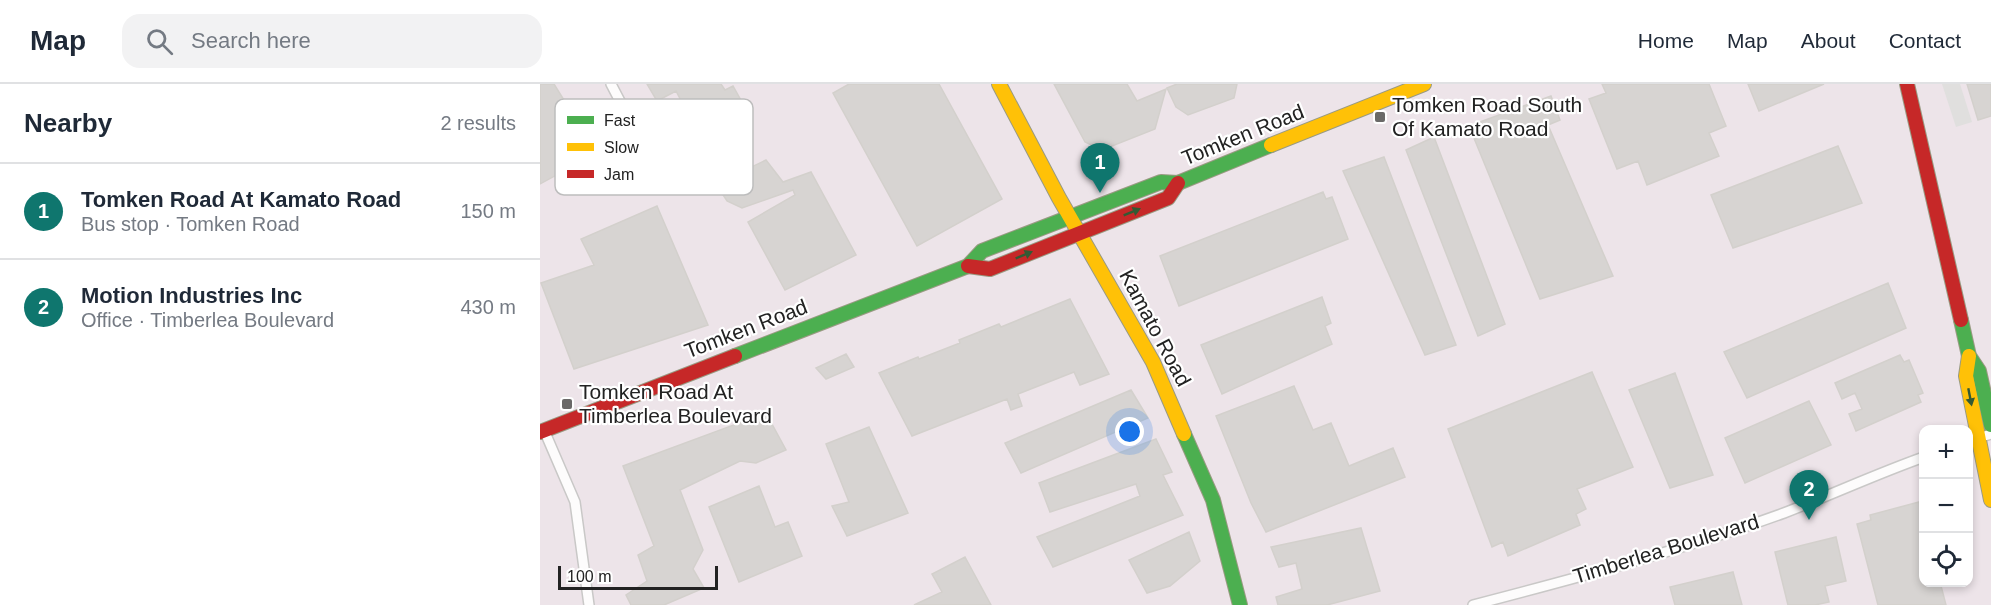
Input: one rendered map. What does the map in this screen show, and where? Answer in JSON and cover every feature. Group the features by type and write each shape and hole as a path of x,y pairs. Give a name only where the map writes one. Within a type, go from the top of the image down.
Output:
{"main road":[{"name":"Kamato Road","path":"999,84 1059,198 1153,362 1213,500 1240,605"},
{"name":"Tomken Road","path":"542,431 968,266 982,251 1070,216 1161,182 1178,183 1424,84"},
{"path":"1907,84 1969,356 1966,376 1991,500"},
{"name":"Tomken Road","path":"968,266 990,269 1168,198 1178,183"},
{"path":"1969,356 1979,370 1991,424"}],"street":[{"path":"611,84 619,99"},
{"path":"542,431 575,502 589,605"},
{"name":"Timberlea Boulevard","path":"1473,605 1560,582 1739,528 1919,458"}],"shaded area":[{"path":"540,84 1991,84 1991,605 540,605"},
{"path":"1942,84 1960,84 1972,122 1956,127"}],"building":[{"path":"540,84 554,84 563,99 555,99 555,176 540,184"},
{"path":"647,84 721,84 725,90 733,86 740,99 680,99 676,91 661,99 656,99"},
{"path":"849,84 939,84 1002,199 917,246 833,93"},
{"path":"1054,84 1127,84 1137,101 1166,89 1155,129 1102,150 1085,142"},
{"path":"1177,84 1237,84 1234,98 1188,115 1176,107 1167,88"},
{"path":"1602,84 1709,84 1726,126 1709,133 1719,156 1647,185 1638,161 1617,169 1589,99 1606,93"},
{"path":"1748,84 1824,84 1759,111"},
{"path":"1967,84 1991,84 1991,116 1978,120"},
{"path":"1551,96 1560,120 1548,125 1613,276 1540,299 1469,126"},
{"path":"1434,137 1505,324 1478,336 1406,150"},
{"path":"1838,146 1862,203 1733,248 1711,195"},
{"path":"1384,157 1456,345 1425,355 1343,171"},
{"path":"766,160 783,182 811,172 856,255 785,290 748,222 795,195 793,190 742,208 727,201 723,195 753,195 753,166"},
{"path":"1323,192 1326,199 1332,197 1348,239 1179,306 1160,256"},
{"path":"657,206 708,325 574,369 541,283 594,265 581,239"},
{"path":"1888,283 1906,328 1747,398 1724,352"},
{"path":"1322,297 1331,323 1325,326 1332,344 1222,394 1201,345"},
{"path":"1070,299 1109,374 1080,385 1074,372 1018,394 1022,406 1011,410 1007,399 912,436 879,373 960,343 959,340 999,324 1001,327"},
{"path":"846,354 854,367 826,379 816,368"},
{"path":"1900,355 1904,362 1909,360 1923,393 1918,395 1921,402 1856,431 1849,414 1862,409 1855,393 1842,399 1835,383"},
{"path":"1592,372 1633,467 1577,489 1586,509 1576,514 1580,525 1508,556 1503,542 1492,547 1448,429"},
{"path":"1675,373 1713,475 1670,488 1629,390"},
{"path":"1294,386 1313,430 1331,423 1349,466 1393,448 1405,477 1266,532 1251,503 1216,416"},
{"path":"1131,390 1148,418 1021,473 1005,443"},
{"path":"1809,401 1831,445 1745,483 1725,438"},
{"path":"766,413 786,450 756,463 740,461 680,490 703,550 693,569 704,588 664,605 631,605 626,595 647,581 638,555 654,546 623,466"},
{"path":"869,427 908,513 847,536 832,506 849,502 826,444"},
{"path":"1156,439 1172,472 1163,475 1183,515 1053,567 1037,537 1140,496 1136,484 1050,512 1039,483"},
{"path":"759,486 775,527 788,522 802,556 739,582 709,507"},
{"path":"1919,502 1919,587 1941,587 1946,605 1878,605 1857,524 1871,520 1870,515"},
{"path":"1361,528 1380,591 1327,605 1278,605 1276,597 1302,589 1296,563 1279,567 1271,547"},
{"path":"1189,532 1200,561 1170,586 1147,593 1129,560"},
{"path":"1836,537 1846,581 1825,586 1829,602 1815,605 1788,605 1775,552"},
{"path":"965,557 991,605 914,605 942,592 932,574"},
{"path":"1733,572 1742,605 1675,605 1670,587"}],"traffic: fast":[{"path":"735,356 968,266 982,251 1161,182 1178,183 1271,145"},
{"path":"1961,320 1969,356 1979,371 1991,425"},
{"path":"1184,434 1213,500 1240,605"}],"traffic: slow":[{"path":"999,84 1059,198 1153,362 1184,434"},
{"path":"1271,145 1424,84"},
{"path":"1969,356 1966,376 1991,500"}],"traffic: jam":[{"path":"1907,84 1961,320"},
{"path":"968,266 990,269 1168,198 1178,183"},
{"path":"540,432 735,356"}],"place":[{"name":"Tomken Road South Of Kamato Road","path":"1380,117"},
{"name":"Tomken Road At Kamato Road","path":"1100,193"},
{"name":"Tomken Road At Timberlea Boulevard","path":"567,404"},
{"name":"Motion Industries Inc","path":"1809,520"}]}
